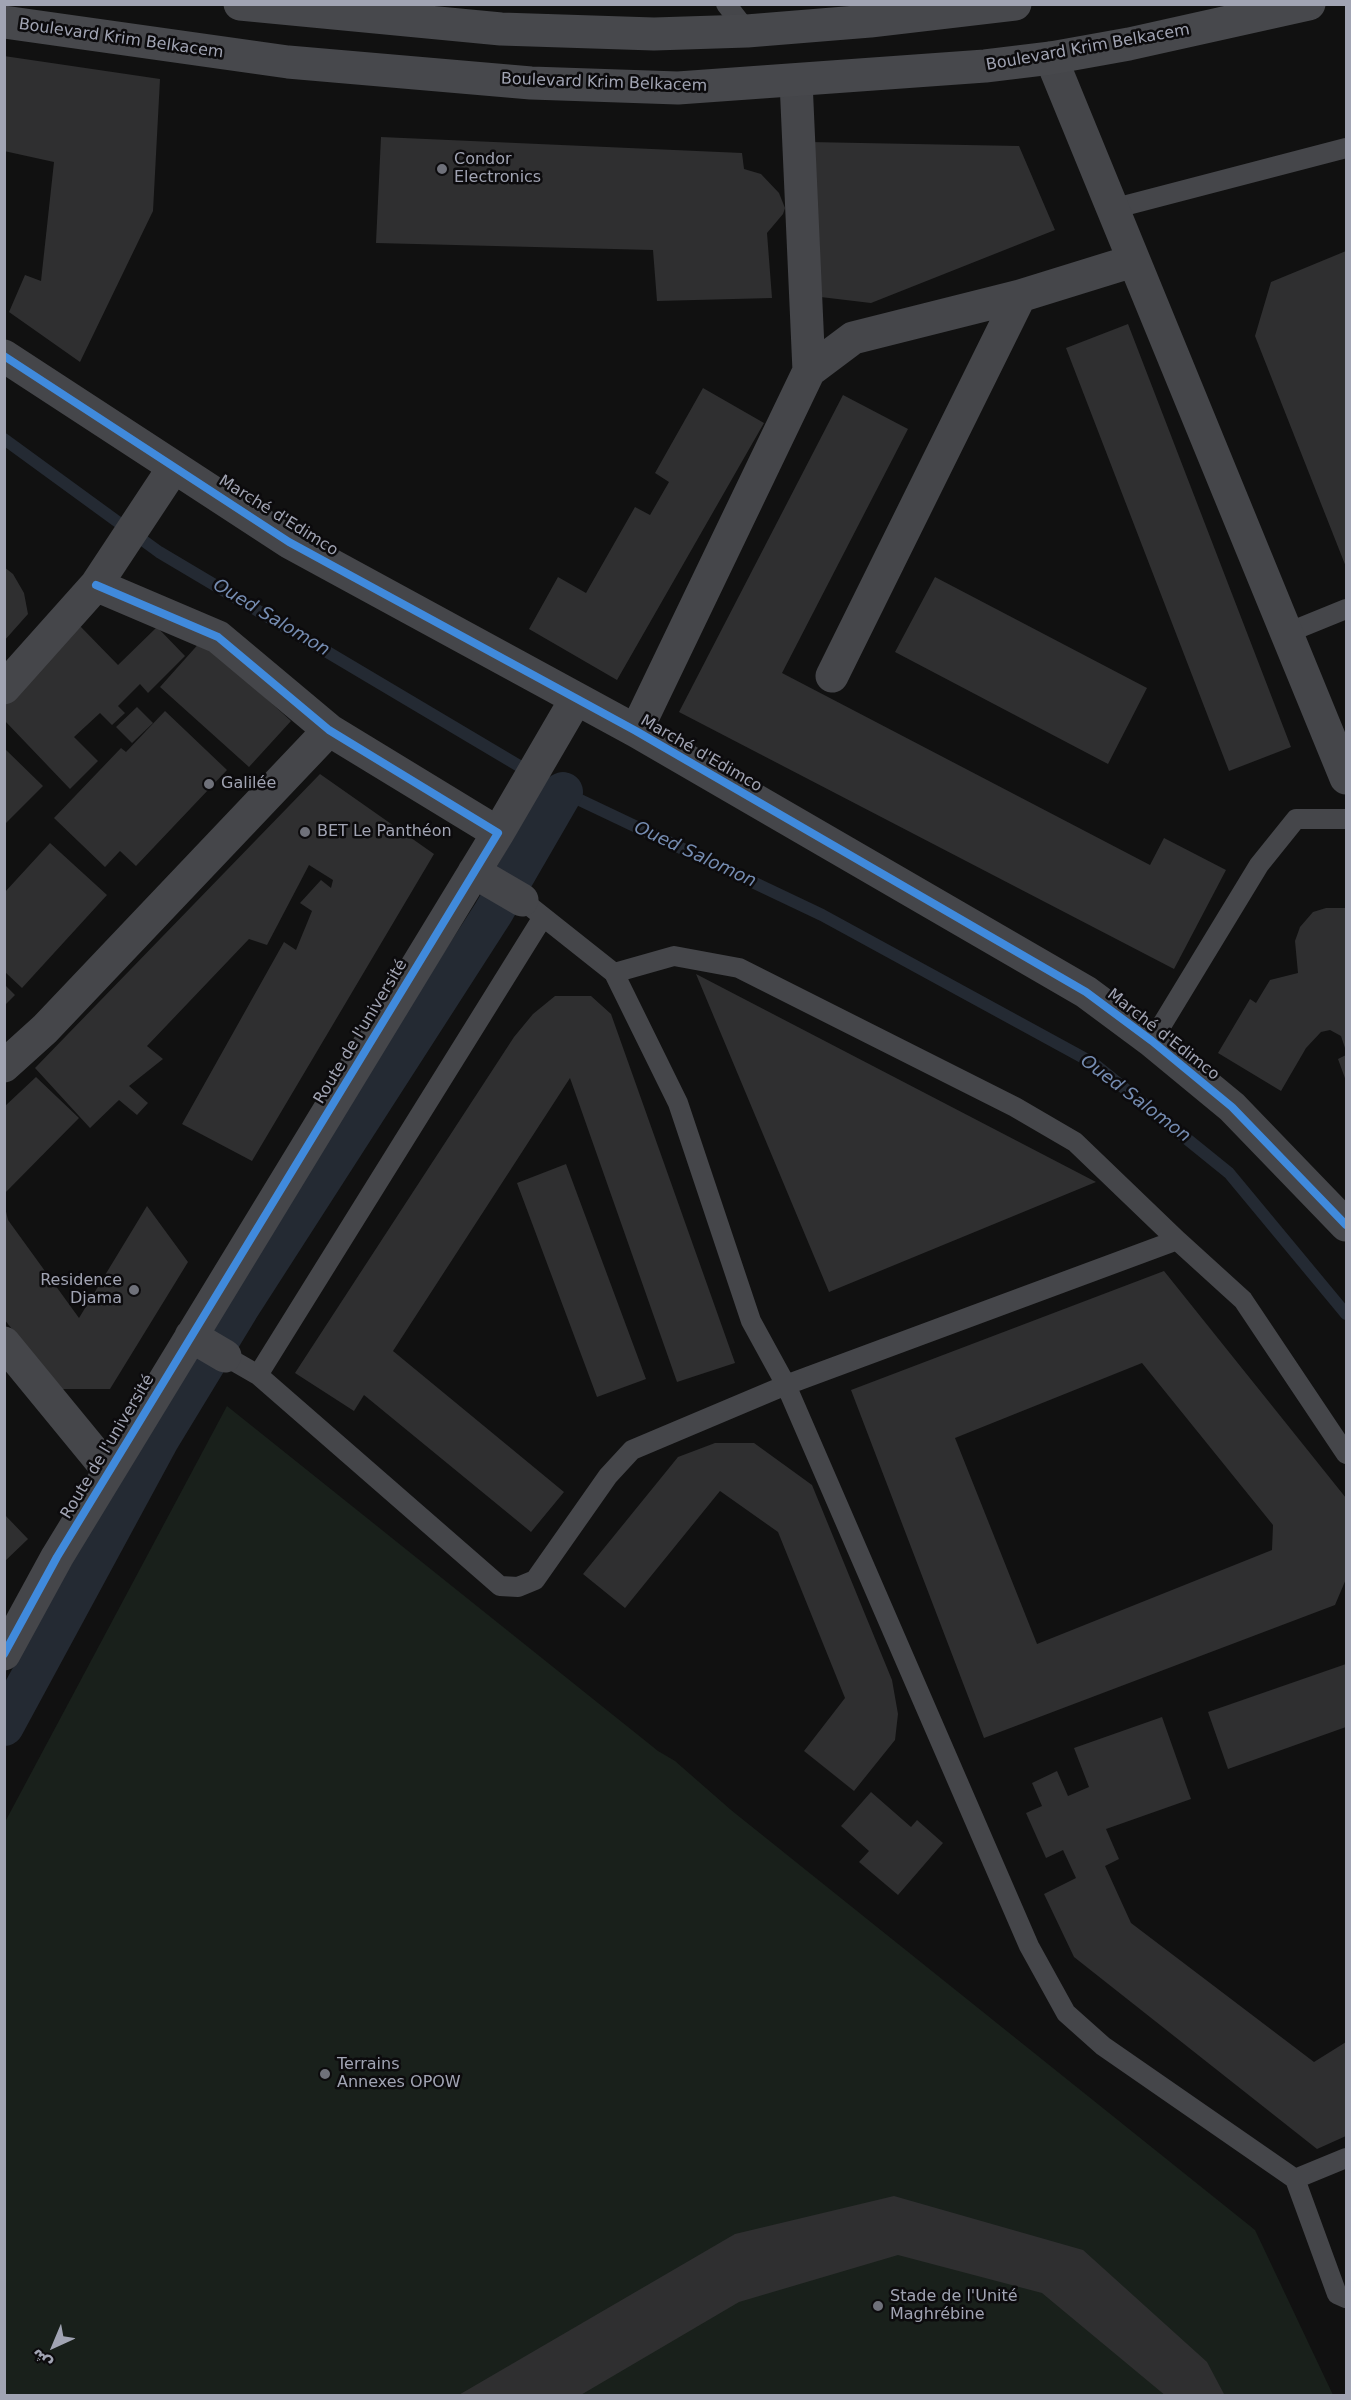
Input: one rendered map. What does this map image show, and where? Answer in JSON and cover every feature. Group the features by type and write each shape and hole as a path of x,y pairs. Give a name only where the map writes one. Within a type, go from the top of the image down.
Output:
{"main road":[{"path":"240,4 280,10 378,10 501,28 654,34 747,31 868,13 1015,4"},
{"name":"Boulevard Krim Belkacem","path":"4,22 288,62 531,83 678,88 985,66 1051,58 1129,44 1309,4"}],"street":[{"path":"1051,58 1347,778"},
{"path":"796,81 809,371"},
{"path":"636,731 809,371 853,338 1020,296 1133,261"},
{"path":"832,676 1020,296"},
{"name":"Marché d'Edimco","path":"4,356 169,476 636,731 1086,992 1152,1041 1232,1107 1347,1225"},
{"path":"4,688 102,577 169,476"},
{"path":"102,577 218,637 329,730 498,832"},
{"name":"Route de l'université","path":"4,1654 57,1557 191,1336 478,874 498,832 576,699"},
{"path":"4,1066 45,1029 329,730"},
{"path":"478,874 532,909"},
{"path":"191,1336 225,1356"},
{"path":"4,1343 110,1472"}],"lane":[{"path":"726,4 747,31"},
{"path":"1112,209 1347,148"},
{"path":"1287,633 1347,609"},
{"path":"1152,1041 1259,865 1296,819 1347,819"},
{"path":"258,1376 532,909 614,973 678,1103 751,1321 786,1385 1029,1946 1066,2013 1103,2046 1295,2179 1337,2294 1347,2298"},
{"path":"614,973 674,956 739,968 1015,1107 1075,1142 1243,1300 1347,1454"},
{"path":"225,1356 258,1376 500,1586 518,1587 536,1580 608,1476 632,1450 786,1385 1177,1240"},
{"path":"1295,2179 1347,2158"}],"shaded area":[{"path":"227,1406 658,1751 675,1761 731,1810 1255,2230 1333,2395 5,2396 5,1822"}],"building":[{"path":"4,56 160,79 153,211 80,362 9,312 25,275 41,281 54,162 4,151"},
{"path":"381,137 742,153 744,169 761,174 779,193 785,208 783,214 767,233 772,298 657,301 653,250 376,243"},
{"path":"809,142 1019,146 1055,230 871,303 812,296"},
{"path":"1346,251 1346,567 1255,336 1271,282"},
{"path":"1128,324 1291,747 1229,771 1066,348"},
{"path":"703,388 764,423 617,680 529,629 558,577 586,593 635,507 650,515 669,482 655,473"},
{"path":"843,395 908,429 782,673 1150,865 1164,838 1226,870 1174,969 679,712"},
{"path":"4,567 13,574 24,593 28,614 4,641"},
{"path":"935,577 1147,688 1108,764 895,652"},
{"path":"80,626 118,665 157,627 185,656 148,693 140,684 118,706 125,713 112,725 100,713 74,737 98,761 70,789 5,721 5,699"},
{"path":"202,640 291,721 249,767 160,687"},
{"path":"137,707 153,723 132,743 116,727"},
{"path":"165,711 227,770 136,866 120,851 105,867 54,818 121,748 126,752"},
{"path":"4,748 43,786 4,825"},
{"path":"320,774 434,854 252,1161 182,1124 284,942 296,950 312,911 300,903 321,880 331,888 333,880 309,865 267,945 249,939 147,1046 163,1059 129,1086 148,1103 137,1115 119,1100 90,1128 35,1068"},
{"path":"50,843 107,895 22,988 5,972 5,892"},
{"path":"1326,908 1346,908 1346,1051 1341,1036 1330,1030 1321,1032 1306,1048 1281,1091 1218,1053 1250,999 1256,1003 1270,980 1298,973 1295,941 1300,927 1313,912"},
{"path":"696,974 1096,1182 829,1292"},
{"path":"4,984 15,995 4,1006"},
{"path":"555,996 591,996 611,1014 735,1363 677,1382 570,1078 393,1351 564,1492 531,1532 364,1395 354,1411 295,1373 514,1037 533,1014"},
{"path":"1346,1055 1346,1081 1338,1059"},
{"path":"36,1077 79,1118 4,1194 4,1107"},
{"path":"566,1164 646,1379 597,1397 517,1183"},
{"name":"Residence Djama","path":"4,1203 8,1220 79,1318 147,1206 188,1262 110,1389 59,1389 4,1319"},
{"path":"1164,1271 1346,1498 1346,1579 1335,1605 984,1738 851,1390","holes":["1142,1363 1273,1525 1272,1550 1037,1644 955,1438"]},
{"path":"715,1443 754,1443 812,1485 892,1680 898,1714 895,1740 854,1791 804,1751 845,1698 778,1532 720,1491 625,1608 583,1574 678,1457"},
{"path":"4,1514 28,1539 4,1562"},
{"path":"1346,1664 1346,1727 1228,1769 1208,1712"},
{"path":"1162,1717 1191,1799 1106,1829 1119,1859 1105,1866 1131,1923 1314,2062 1346,2042 1346,2136 1317,2149 1074,1957 1044,1894 1076,1878 1063,1850 1046,1858 1026,1813 1042,1806 1032,1783 1057,1771 1068,1796 1089,1787 1074,1748"},
{"path":"871,1792 911,1827 917,1820 943,1843 898,1895 859,1862 869,1851 841,1826"},
{"path":"894,2196 1083,2250 1207,2362 1225,2396 1166,2396 1042,2293 898,2255 739,2302 579,2396 457,2396 735,2234"}],"waterway":[{"name":"Oued Salomon","path":"4,439 159,552 563,792 822,915 1093,1063 1229,1173 1346,1314"},
{"path":"4,1726 160,1438 239,1308 493,913 563,792"}],"cycle path":[{"path":"4,356 289,542 636,731 1086,992 1152,1041 1232,1107 1346,1225"},
{"path":"4,1654 57,1557 498,833 329,730 218,637 96,585"}],"place":[{"name":"Condor Electronics","path":"442,169"},
{"name":"Galilée","path":"209,784"},
{"name":"BET Le Panthéon","path":"305,832"},
{"name":"Residence Djama","path":"134,1290"},
{"name":"Terrains Annexes OPOW","path":"325,2074"},
{"name":"Stade de l'Unité Maghrébine","path":"878,2306"}]}
